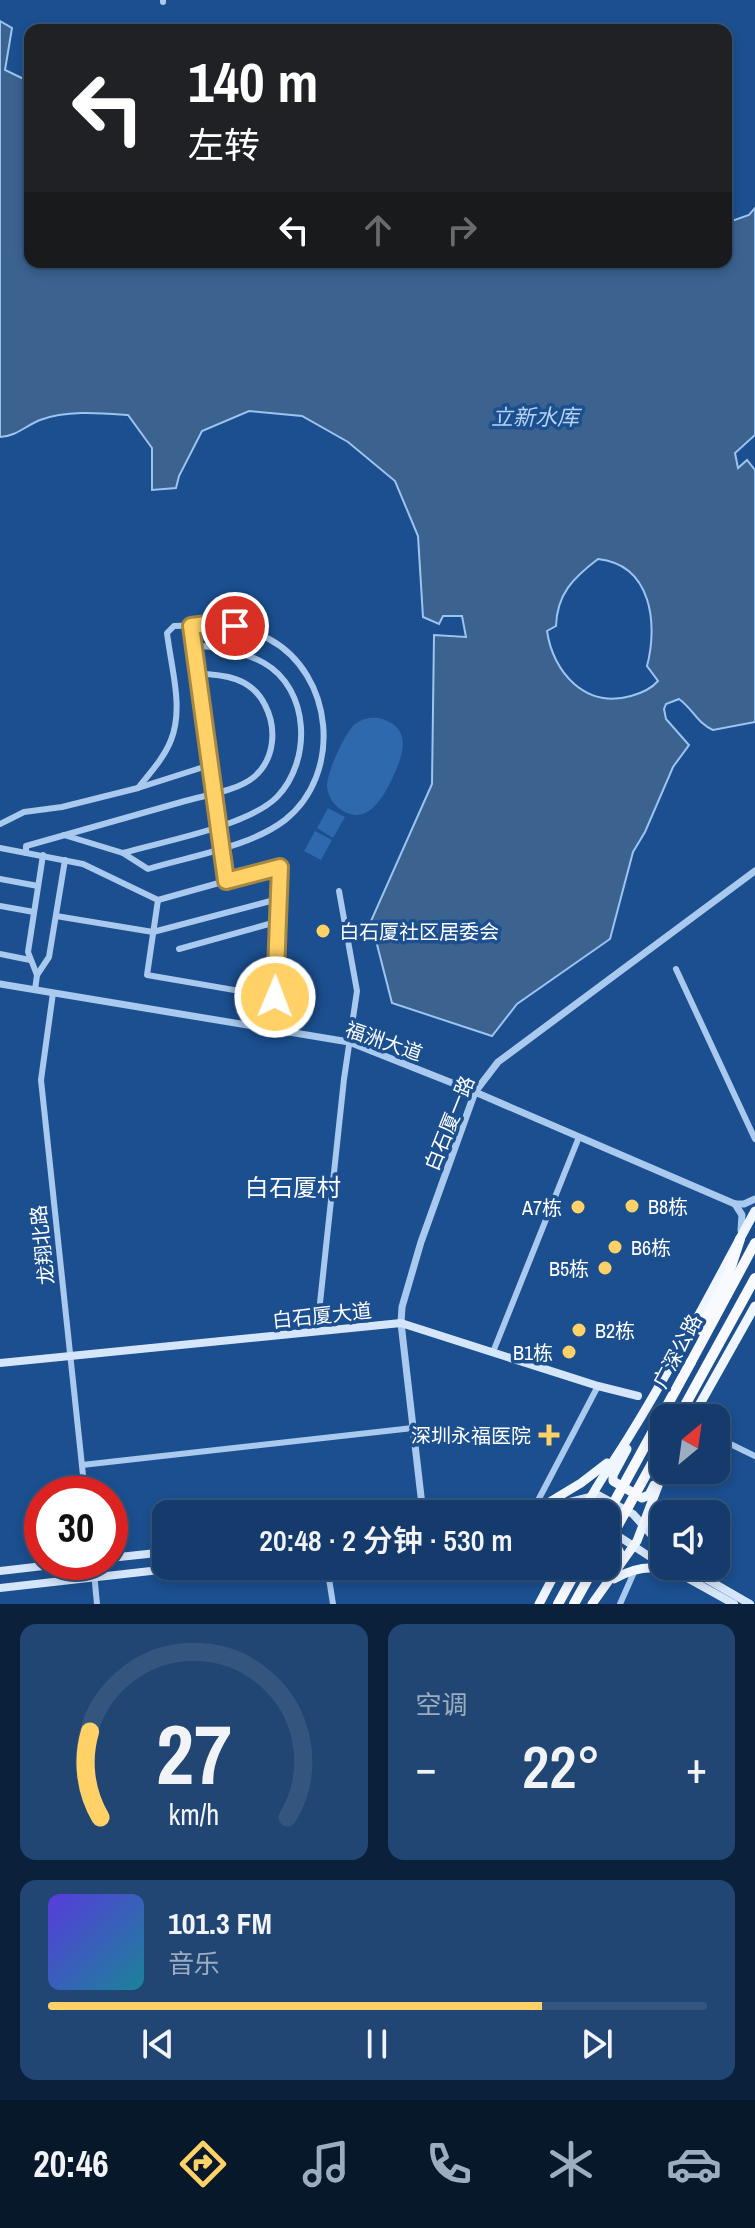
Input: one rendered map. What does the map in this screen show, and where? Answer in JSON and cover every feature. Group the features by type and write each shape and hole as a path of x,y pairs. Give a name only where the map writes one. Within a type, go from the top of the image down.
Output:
{"highway":[{"path":"691,1362 700,1332 728,1276 740,1239"},
{"name":"广深公路","path":"615,1500 755,1243"},
{"name":"广深公路","path":"686,1404 755,1278"},
{"path":"620,1522 650,1467"},
{"path":"558,1604 571,1580"},
{"path":"574,1604 587,1580"}],"main road":[{"path":"589,1500 633,1430 755,1211"},
{"path":"700,1404 755,1306"},
{"name":"白石厦大道","path":"0,1363 401,1323 638,1396"},
{"path":"633,1430 613,1481 645,1498 655,1484"},
{"path":"551,1500 591,1476 621,1449"},
{"path":"592,1604 635,1546 659,1484"},
{"path":"574,1500 602,1496 650,1531"},
{"path":"620,1537 650,1556"},
{"path":"128,1556 152,1554"},
{"path":"0,1571 24,1568"},
{"path":"602,1589 618,1576 650,1568"},
{"path":"128,1574 152,1571"},
{"path":"0,1588 76,1580"},
{"path":"541,1601 547,1580"},
{"path":"541,1601 552,1580"},
{"path":"592,1604 602,1580"},
{"path":"697,1580 734,1604"},
{"path":"701,1580 750,1604"}],"street":[{"path":"64,835 123,853 148,869 261,835 286,819 309,796 322,766 321,709 309,679 288,654 269,639 235,626 216,623 174,626 167,633 177,710 171,740 138,788"},
{"path":"191,626 226,881"},
{"path":"123,853 253,814 277,797 293,775 302,742 300,714 290,690 268,665 239,651 194,645"},
{"path":"26,853 26,846 214,792 246,782 256,775 267,758 273,740 272,721 264,701 246,683 223,674 197,674"},
{"path":"0,824 24,812 62,807 138,788 210,765"},
{"path":"0,848 83,864 158,900 280,867 275,997 147,975 158,900"},
{"path":"37,975 28,952 43,855"},
{"path":"35,990 37,975 49,957 65,860"},
{"name":"白石厦一路","path":"421,1500 401,1323 402,1307 421,1242 475,1092 498,1062 755,871"},
{"path":"0,879 38,886"},
{"path":"317,1331 357,991 339,891"},
{"path":"56,916 153,932 278,899"},
{"path":"0,906 34,912"},
{"path":"179,949 276,922"},
{"path":"0,954 30,960"},
{"path":"676,969 755,1139"},
{"name":"福洲大道","path":"0,984 349,1042 475,1092 735,1204"},
{"name":"龙翔北路","path":"53,993 41,1080 83,1476"},
{"path":"493,1352 579,1137"},
{"path":"740,1239 742,1215 735,1204 755,1199"},
{"path":"541,1500 598,1386"},
{"path":"82,1465 413,1428"},
{"path":"730,1444 755,1456"},
{"path":"621,1604 635,1570"},
{"path":"95,1580 97,1604"},
{"path":"329,1580 333,1604"}],"shaded area":[{"path":"378,718 397,727 401,734 400,759 379,802 365,813 349,814 329,796 330,773 350,729 359,721"},
{"path":"328,808 345,817 333,838 317,828"},
{"path":"315,831 332,840 321,860 304,851"}],"water":[{"name":"立新水库","path":"0,21 12,28 5,70 24,79 24,268 732,268 732,221 749,215 755,208 755,435 735,453 738,468 747,460 755,470 755,722 713,730 679,699 666,704 666,719 689,745 673,767 633,852 610,939 517,1004 492,1036 392,1003 371,921 432,784 434,635 466,637 462,616 443,616 439,624 423,617 418,536 395,481 348,442 302,416 249,411 202,431 176,488 152,490 152,448 128,415 61,415 40,420 0,437","holes":["598,559 630,572 647,599 652,632 647,666 658,681 631,696 614,699 599,697 574,684 564,673 550,646 547,631 556,626 559,605 568,588"]}],"place":[{"name":"白石厦社区居委会","path":"323,931"},
{"name":"B8栋","path":"632,1206"},
{"name":"A7栋","path":"578,1207"},
{"name":"B6栋","path":"615,1247"},
{"name":"B5栋","path":"605,1268"},
{"name":"B2栋","path":"579,1330"},
{"name":"B1栋","path":"569,1352"},
{"name":"深圳永福医院","path":"549,1435"}],"district":[{"name":"白石厦村","path":"293,1187"}],"route":[{"path":"235,626 216,623 191,626 226,881 280,867 275,997"}]}
